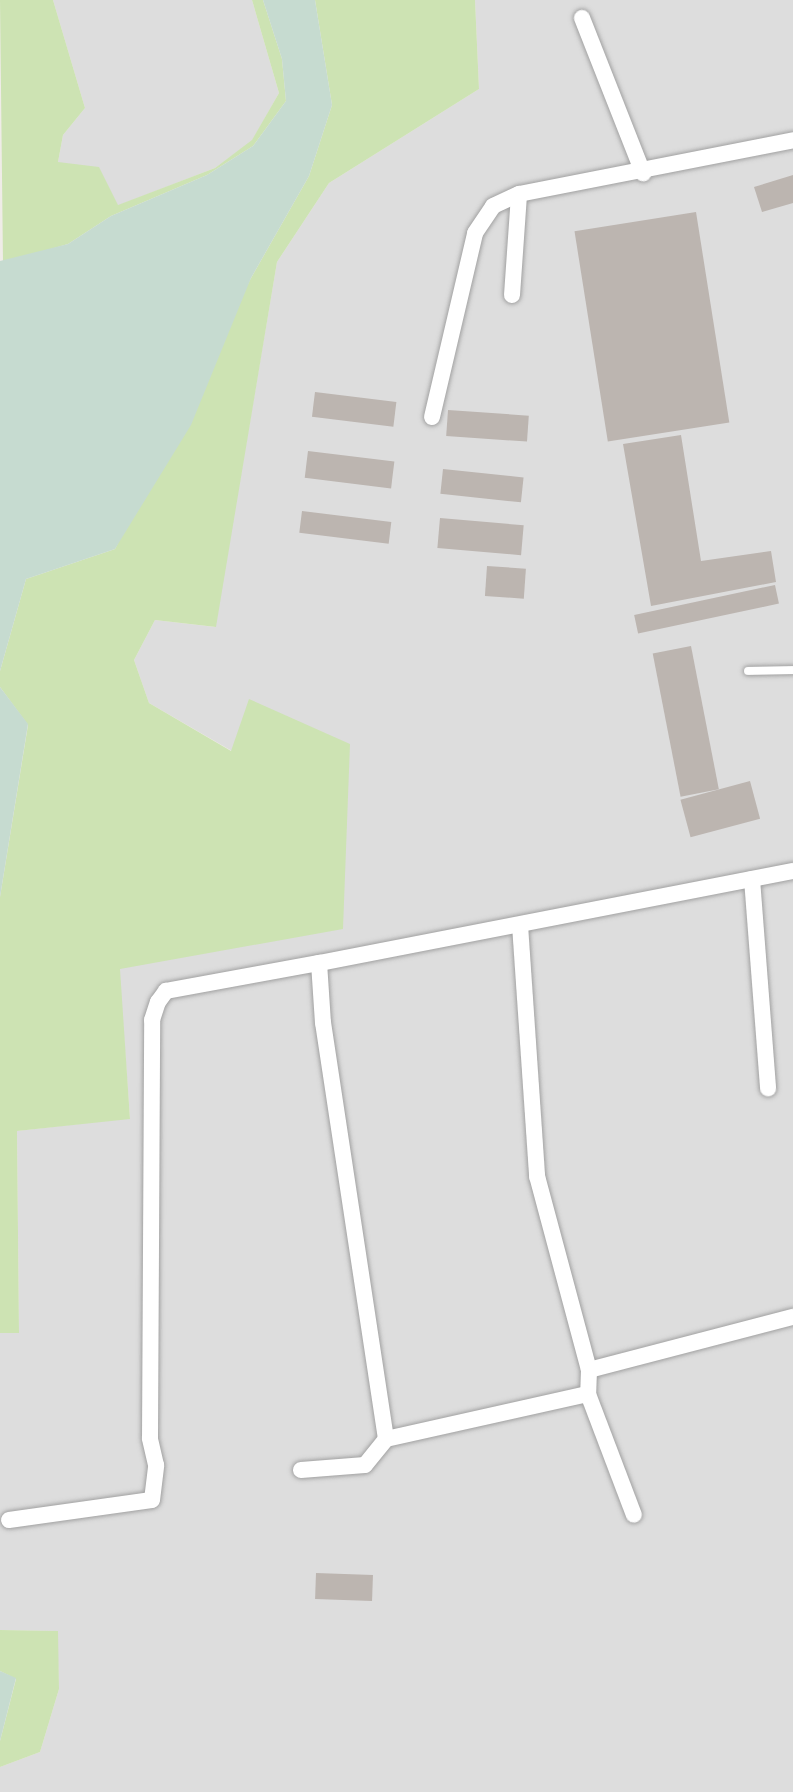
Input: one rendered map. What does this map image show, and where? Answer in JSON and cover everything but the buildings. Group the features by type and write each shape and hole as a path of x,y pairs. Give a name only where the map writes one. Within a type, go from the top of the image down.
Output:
{"street":[{"path":"582,18 643,173"},
{"path":"432,417 475,233 493,206 519,194 643,173 793,140"},
{"path":"512,295 519,194"},
{"path":"9,1520 152,1500 156,1465 150,1438 152,1020 158,1002 166,991 793,871"},
{"path":"752,879 768,1088"},
{"path":"520,925 537,1176 589,1370 588,1394 634,1515"},
{"path":"318,963 323,1023 386,1440"},
{"path":"589,1370 793,1317"},
{"path":"301,1470 366,1465 386,1440 588,1394"}],"lane":[{"path":"748,671 793,670"}],"shaded area":[{"path":"53,0 252,0 279,93 252,141 215,168 117,206 58,162 63,135 85,108"},
{"path":"475,0 793,0 793,1792 0,1792 0,1767 40,1752 59,1689 57,1631 0,1630 0,1333 19,1332 17,1131 130,1118 119,969 232,751 149,703 134,660 155,620 215,627 277,262 329,183 479,89"}],"green space":[{"path":"0,0 53,0 85,108 63,135 58,162 99,167 118,205 215,168 252,140 279,93 252,0 263,0 282,59 286,101 253,146 207,175 111,216 68,244 3,263"},
{"path":"263,0 315,0 332,105 309,176 251,278 191,425 115,549 26,579 0,671 0,261 68,244 111,216 207,175 253,146 286,101 282,59"},
{"path":"315,0 475,0 479,89 329,183 277,262 216,627 155,620 134,660 149,703 231,751 249,699 350,744 343,929 120,969 130,1119 17,1131 19,1333 0,1333 0,897 28,725 0,687 0,671 26,579 115,549 251,278 309,176 332,105"},
{"path":"0,687 28,724 0,897"},
{"path":"0,1630 58,1631 59,1689 40,1752 0,1767 0,1741 16,1679 0,1671"},
{"path":"0,1671 16,1678 0,1741"}]}
